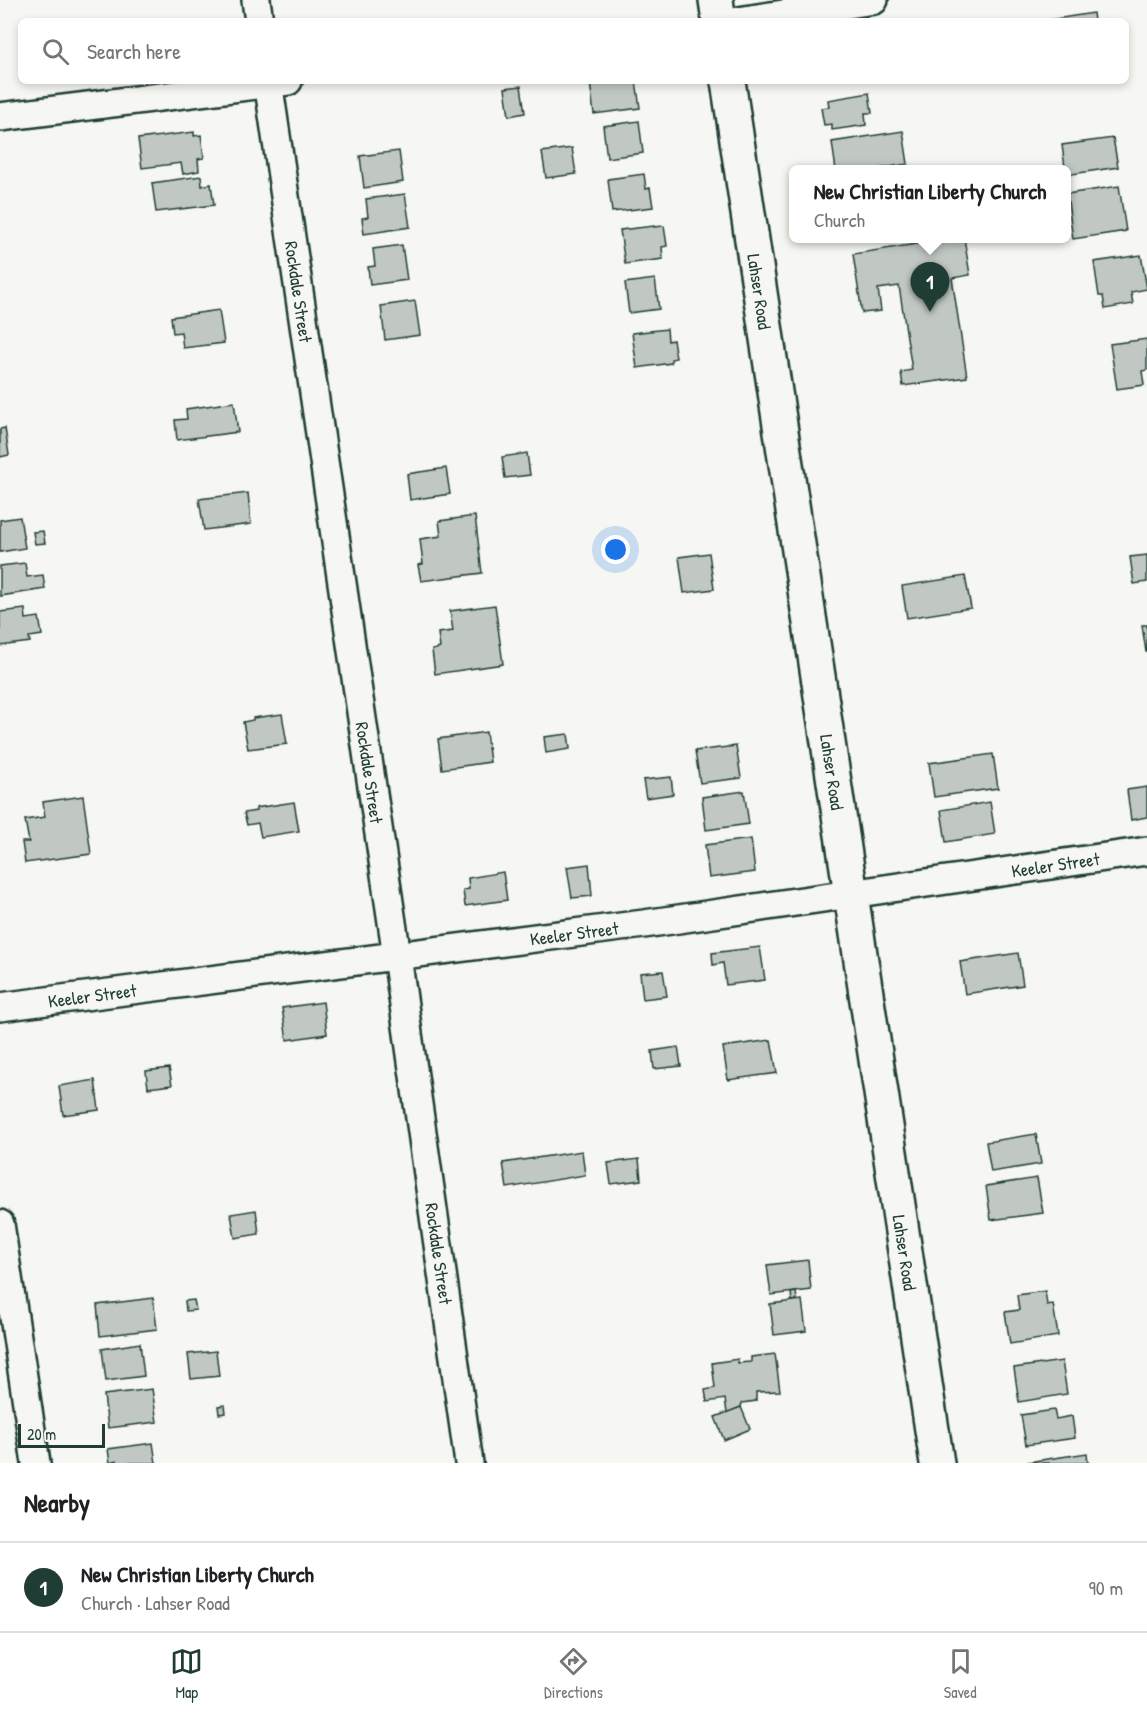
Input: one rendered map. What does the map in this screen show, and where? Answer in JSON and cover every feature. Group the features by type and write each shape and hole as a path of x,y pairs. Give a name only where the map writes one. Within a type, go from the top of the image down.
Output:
{"main road":[{"path":"716,0 719,18"},
{"name":"Lahser Road","path":"728,84 937,1463"}],"street":[{"path":"255,0 258,18"},
{"path":"757,18 874,0"},
{"path":"0,117 259,84"},
{"name":"Rockdale Street","path":"275,84 469,1463"},
{"name":"Keeler Street","path":"0,1007 633,926 1147,851"},
{"path":"0,1224 36,1463"}],"building":[{"path":"1093,13 1094,18 1061,18"},
{"path":"590,84 636,84 640,108 594,114"},
{"path":"521,86 525,113 509,116 505,88"},
{"path":"869,93 872,113 865,113 866,125 832,130 832,124 824,125 821,108 829,107 828,100"},
{"path":"639,121 643,153 607,158 603,126"},
{"path":"903,131 908,164 835,165 832,142"},
{"path":"194,132 194,136 201,135 204,158 198,159 199,171 183,174 181,163 142,168 138,139"},
{"path":"1113,138 1118,167 1071,174 1071,165 1065,165 1062,145"},
{"path":"572,148 576,174 546,178 542,152"},
{"path":"399,151 403,182 364,188 360,156"},
{"path":"644,174 646,189 650,188 653,207 612,212 608,179"},
{"path":"201,176 202,186 211,184 214,205 156,212 152,183"},
{"path":"1119,186 1126,231 1073,239 1071,193"},
{"path":"405,194 410,227 364,234 362,218 368,217 366,199"},
{"path":"664,226 667,246 662,247 663,259 625,264 620,230"},
{"path":"922,243 965,243 970,275 952,278 967,377 903,386 901,372 912,370 899,286 878,289 881,311 862,313 853,254"},
{"path":"402,245 407,280 370,285 368,267 375,266 373,249"},
{"path":"1141,255 1147,289 1131,292 1133,304 1105,309 1103,296 1099,296 1094,262"},
{"path":"655,279 659,309 629,313 625,283"},
{"path":"415,301 420,335 385,340 381,306"},
{"path":"219,310 224,343 183,348 181,332 173,333 171,317"},
{"path":"667,329 668,341 673,340 676,358 671,359 671,363 637,368 632,333"},
{"path":"1147,339 1147,370 1142,371 1144,385 1117,389 1110,344"},
{"path":"234,402 238,432 177,440 175,420 187,419 186,409"},
{"path":"5,428 9,455 0,457 0,429"},
{"path":"527,453 530,475 505,478 502,457"},
{"path":"446,468 450,494 410,500 407,474"},
{"path":"248,493 251,524 204,530 199,499"},
{"path":"475,516 482,573 421,581 418,565 423,564 420,539 441,536 439,521"},
{"path":"20,517 25,548 0,552 0,520"},
{"path":"43,531 45,543 35,544 33,532"},
{"path":"709,553 714,589 684,593 679,557"},
{"path":"1147,555 1147,582 1134,584 1130,557"},
{"path":"25,563 27,577 43,575 45,589 0,596 0,566"},
{"path":"965,576 971,608 907,618 902,586"},
{"path":"495,605 503,664 435,674 432,650 440,648 438,633 453,631 450,611"},
{"path":"25,609 26,619 39,617 42,635 29,637 30,642 0,646 0,612"},
{"path":"1142,625 1147,625 1147,652 1146,652"},
{"path":"282,714 287,744 248,749 243,722 253,720 253,718"},
{"path":"486,732 490,762 442,769 438,739"},
{"path":"568,734 570,749 546,753 544,737"},
{"path":"736,746 741,778 700,783 695,751"},
{"path":"993,754 998,788 934,797 929,763"},
{"path":"671,777 673,794 646,798 643,780"},
{"path":"1147,787 1147,817 1131,820 1127,790"},
{"path":"744,791 749,824 706,830 702,797"},
{"path":"83,796 91,854 25,863 22,842 29,842 25,820 45,817 43,802"},
{"path":"294,802 299,831 261,837 258,823 247,825 244,813 256,811 256,808"},
{"path":"990,802 995,834 946,842 941,810"},
{"path":"751,839 755,872 709,878 705,845"},
{"path":"589,864 592,896 572,898 567,867"},
{"path":"503,872 507,900 465,906 463,890 469,889 468,878"},
{"path":"760,947 765,980 726,985 723,963 713,965 712,953"},
{"path":"1018,953 1023,985 965,994 960,962"},
{"path":"663,971 667,996 643,999 640,973"},
{"path":"323,1002 327,1034 287,1040 282,1008"},
{"path":"771,1040 777,1073 728,1080 723,1047"},
{"path":"678,1047 681,1066 654,1069 652,1051"},
{"path":"169,1068 172,1085 148,1088 146,1071"},
{"path":"95,1080 99,1110 63,1115 59,1086"},
{"path":"1036,1134 1041,1164 991,1172 986,1142"},
{"path":"582,1151 585,1175 507,1188 503,1163"},
{"path":"639,1159 641,1180 611,1184 608,1163"},
{"path":"1037,1178 1043,1213 991,1220 986,1186"},
{"path":"256,1210 259,1234 235,1238 231,1214"},
{"path":"808,1260 811,1290 771,1295 767,1265"},
{"path":"1045,1291 1047,1305 1053,1304 1058,1336 1010,1344 1005,1312 1019,1310 1017,1295"},
{"path":"796,1292 797,1300 792,1301 791,1293"},
{"path":"153,1298 157,1329 100,1336 97,1305"},
{"path":"194,1300 196,1310 186,1311 185,1301"},
{"path":"802,1300 806,1331 774,1335 770,1304"},
{"path":"140,1343 144,1376 106,1381 102,1349"},
{"path":"216,1351 219,1376 191,1379 188,1354"},
{"path":"775,1354 780,1391 756,1392 756,1401 742,1403 741,1407 727,1413 725,1399 707,1402 705,1390 715,1388 712,1363 738,1359 738,1363 751,1362 751,1357"},
{"path":"1062,1361 1067,1394 1019,1402 1014,1368"},
{"path":"152,1389 157,1422 108,1428 104,1395"},
{"path":"225,1405 226,1413 219,1414 218,1406"},
{"path":"741,1407 750,1429 724,1440 715,1417"},
{"path":"1054,1410 1056,1419 1072,1416 1075,1438 1026,1445 1021,1415"},
{"path":"153,1443 156,1463 118,1463 117,1461 110,1463 108,1449"},
{"path":"1087,1453 1088,1463 1028,1463 1028,1462"}],"place":[{"name":"New Christian Liberty Church","path":"930,312"}]}
